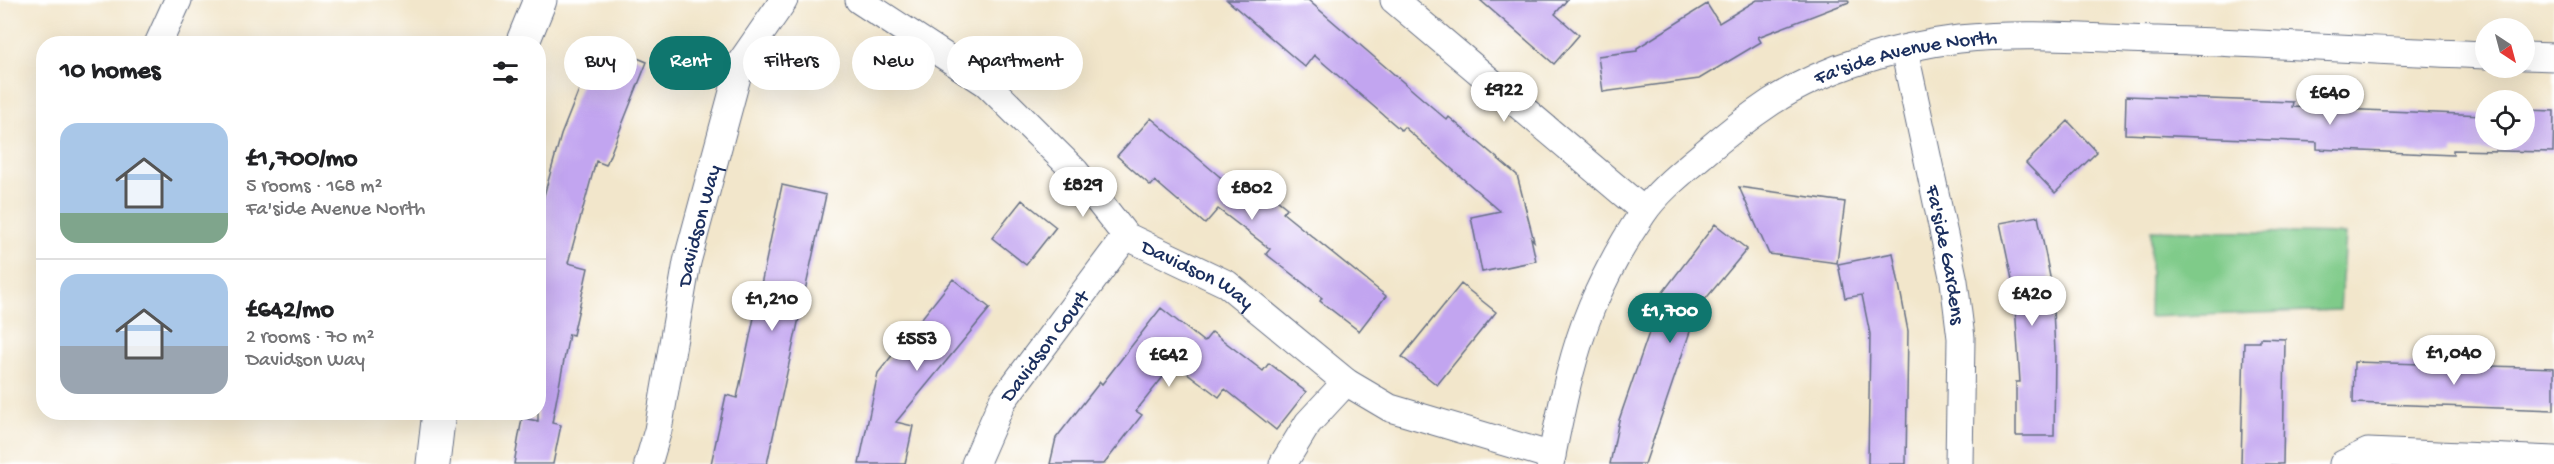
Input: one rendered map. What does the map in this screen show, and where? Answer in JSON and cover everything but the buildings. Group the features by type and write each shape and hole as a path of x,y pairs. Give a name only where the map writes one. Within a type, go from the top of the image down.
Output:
{"street":[{"path":"162,36 178,0"},
{"path":"525,36 540,0"},
{"name":"Davidson Way","path":"648,464 658,429 687,262 741,62 784,0"},
{"name":"Davidson Way","path":"859,0 986,83 1075,171 1126,236 1227,284 1346,382 1390,408 1551,460"},
{"path":"1394,0 1644,212"},
{"name":"Fa'side Avenue North","path":"1551,460 1568,379 1592,306 1618,255 1644,212 1672,181 1772,102 1821,76 1864,60 1904,50 1956,40 1998,36 2228,42 2475,54"},
{"name":"Fa'side Gardens","path":"1904,50 1954,281 1961,338 1959,464"},
{"path":"2535,56 2554,57"},
{"name":"Davidson Court","path":"975,464 1003,400 1126,236"},
{"path":"1283,464 1308,423 1346,382"},
{"path":"433,464 438,420"},
{"path":"2348,461 2368,452 2497,461 2554,460"}],"green space":[{"path":"2151,230 2345,234 2340,310 2149,317"}]}
